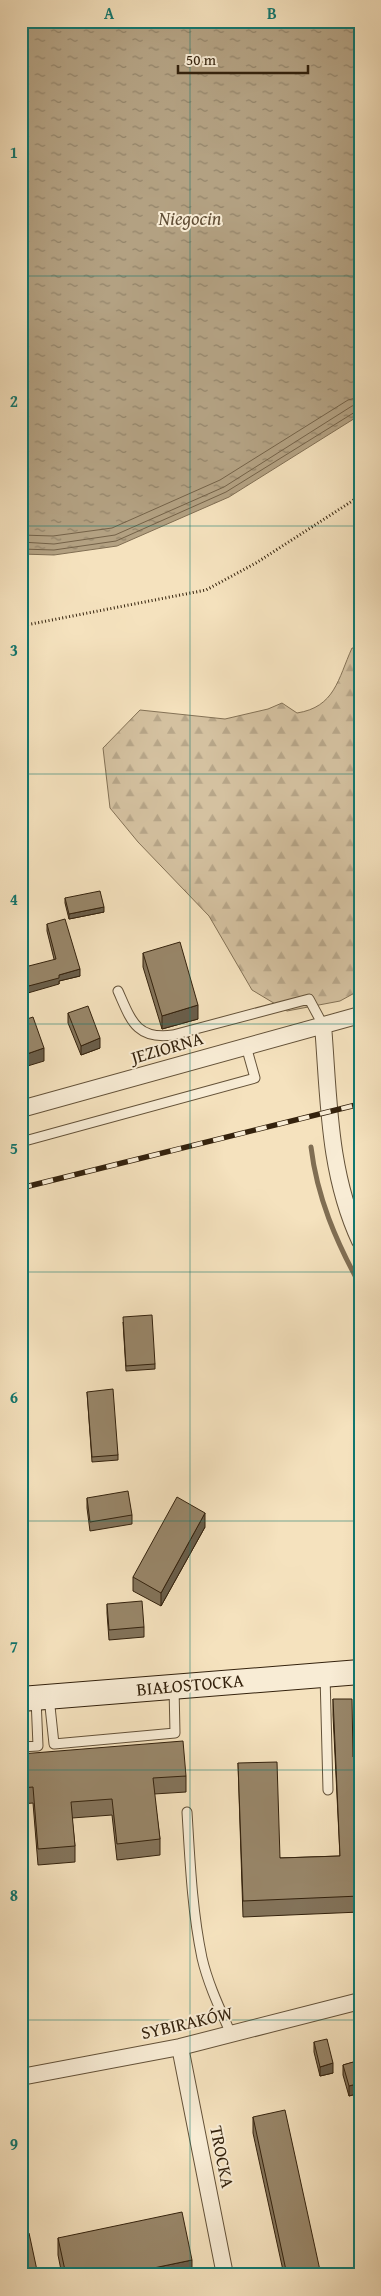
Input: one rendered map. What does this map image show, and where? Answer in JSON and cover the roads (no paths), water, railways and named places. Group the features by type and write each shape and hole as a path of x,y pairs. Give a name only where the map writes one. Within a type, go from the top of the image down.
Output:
{"street":[{"name":"JEZIORNA","path":"21,1109 360,1015"},
{"path":"323,1025 334,1162 343,1198 360,1241"},
{"name":"BIAŁOSTOCKA","path":"35,1698 360,1672"},
{"name":"SYBIRAKÓW","path":"21,2077 180,2047 360,2001"},
{"name":"TROCKA","path":"180,2047 225,2275"}],"lane":[{"path":"118,991 132,1020 144,1032 150,1035 173,1035 309,999 323,1025"},
{"path":"21,1142 255,1078 246,1046"},
{"path":"325,1674 328,1790"},
{"path":"35,1698 54,1744 175,1733 174,1686"},
{"path":"21,1747 38,1746 35,1698"},
{"path":"187,1812 194,1903 202,1958 209,1983 231,2034"}],"water":[{"name":"Niegocin","path":"21,21 360,21 360,415 229,497 117,546 54,555 21,554"}],"waterway":[{"path":"359,1139 360,1148"},
{"path":"311,1147 318,1183 329,1218 343,1252 360,1285"}],"railway":[{"path":"21,1188 360,1104"}]}
